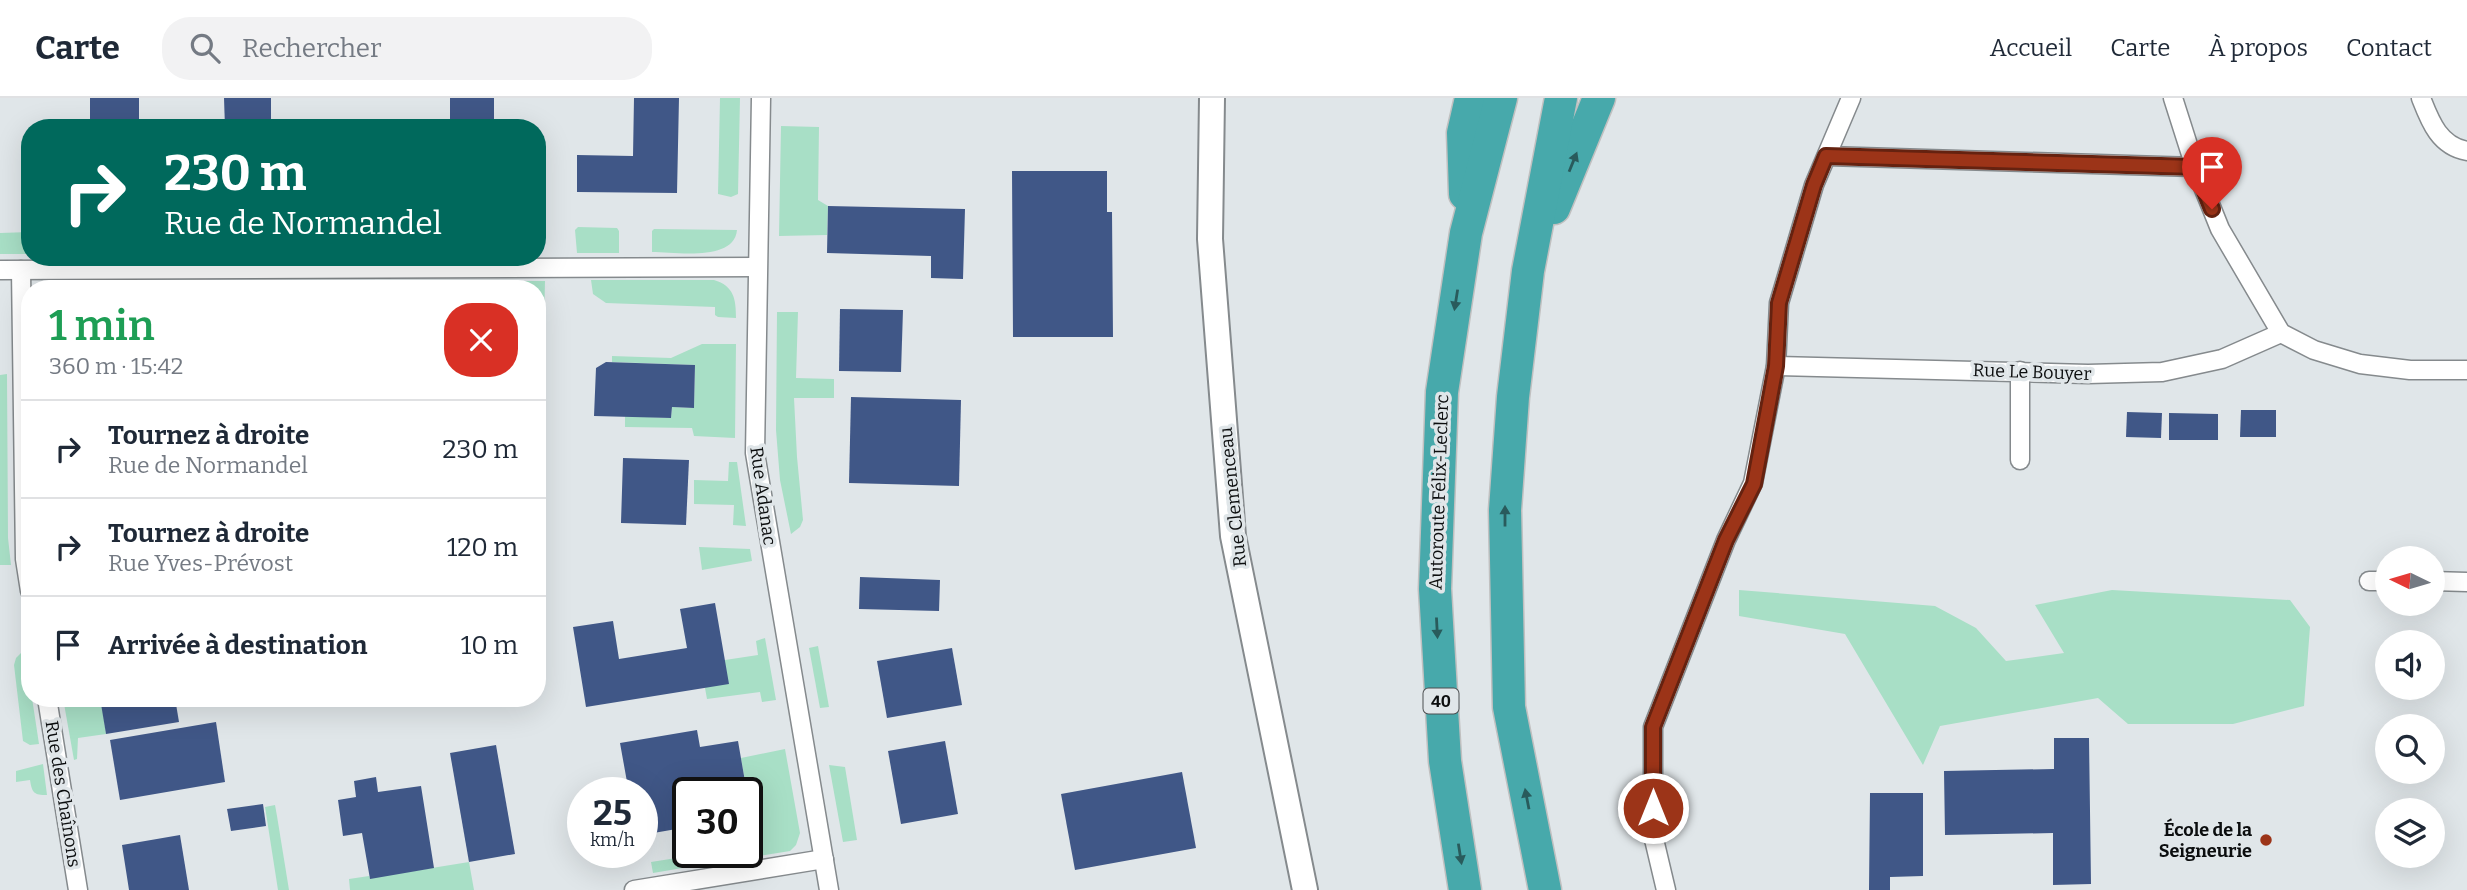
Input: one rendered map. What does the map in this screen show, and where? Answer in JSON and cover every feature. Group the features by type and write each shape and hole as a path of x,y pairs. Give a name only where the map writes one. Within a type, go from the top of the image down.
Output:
{"highway":[{"path":"1466,233 1463,133 1471,98"},
{"name":"Autoroute Félix-Leclerc","path":"1465,890 1445,761 1435,589 1442,392 1466,233 1501,98"},
{"path":"1545,890 1509,706 1505,510 1513,397 1528,271 1561,98"},
{"path":"1528,271 1599,98"}],"street":[{"name":"Rue Adanac","path":"761,98 755,453 829,890"},
{"name":"Rue Clemenceau","path":"1212,98 1210,239 1233,536 1305,890"},
{"path":"1666,890 1653,835 1653,727 1726,540 1754,484 1776,366 1779,303 1814,185 1851,98"},
{"path":"2173,98 2195,167 2220,229 2281,333 2314,350 2360,364 2410,370 2467,370"},
{"path":"2421,98 2435,133 2459,149 2467,150"},
{"path":"1826,156 2195,167"},
{"path":"0,270 757,267"},
{"path":"22,270 22,280"},
{"name":"Rue Le Bouyer","path":"1776,366 2088,374 2162,372 2222,359 2281,333"},
{"path":"2020,371 2020,460"},
{"path":"2445,582 2467,582"},
{"name":"Rue des Chaînons","path":"48,707 78,890"},
{"path":"634,890 824,859"}],"green space":[{"path":"720,98 740,98 738,194 731,197 718,194"},
{"path":"781,126 819,127 818,200 828,206 827,235 779,236"},
{"path":"578,227 617,228 619,253 577,253 575,230"},
{"path":"654,229 737,230 726,247 715,251 689,253 652,252"},
{"path":"21,232 21,254 0,254 0,233"},
{"path":"591,280 714,280 730,290 736,318 718,317 715,315 715,307 606,303 593,294"},
{"path":"777,312 798,312 796,378 834,379 834,398 794,398 803,520 800,527 791,534 780,480 776,430"},
{"path":"702,344 736,344 735,438 694,436 692,428 625,427 625,416 671,418 672,407 694,408 695,365 612,362 612,356 671,358"},
{"path":"7,374 8,538 11,565 0,565 0,375"},
{"path":"729,462 737,462 746,526 733,525 734,505 694,504 694,480 728,481"},
{"path":"699,547 750,549 752,561 702,570"},
{"path":"1739,590 1935,606 1976,628 2006,661 2064,653 2035,605 2112,590 2290,600 2310,627 2304,706 2233,724 2128,724 2098,698 1940,726 1923,765 1845,634 1739,616"},
{"path":"765,638 776,700 762,702 760,692 707,699 705,688 725,660 758,655 756,641"},
{"path":"818,646 829,707 820,708 809,648"},
{"path":"21,653 21,707 33,707 39,744 30,745 23,741 14,665"},
{"path":"65,707 102,707 106,734 78,738 77,759 74,760"},
{"path":"785,749 800,833 796,845 790,851 763,855 763,777 744,777 741,758"},
{"path":"43,764 47,795 34,792 30,780 16,782 16,771"},
{"path":"829,765 845,767 857,840 843,842"},
{"path":"275,805 289,890 278,890 265,807"},
{"path":"672,859 672,868 682,868 653,873 652,868 658,868 658,861"},
{"path":"469,862 474,890 350,890 349,879"}],"building":[{"path":"90,98 139,98 139,119 90,119"},
{"path":"224,98 271,98 271,119 225,119"},
{"path":"450,98 494,98 494,119 450,119"},
{"path":"634,98 679,98 677,193 577,192 577,155 633,156"},
{"path":"1012,171 1107,171 1107,212 1112,212 1113,337 1013,337"},
{"path":"828,206 965,209 963,279 931,278 931,256 827,253"},
{"path":"840,309 903,310 901,372 839,371"},
{"path":"606,362 695,365 694,408 672,407 671,418 594,416 596,368"},
{"path":"851,397 961,400 959,486 849,483"},
{"path":"2241,410 2276,410 2276,437 2240,437"},
{"path":"2127,412 2162,413 2161,438 2126,437"},
{"path":"2169,413 2218,414 2218,440 2169,440"},
{"path":"623,458 689,460 686,525 621,523"},
{"path":"860,577 940,580 939,611 859,609"},
{"path":"715,603 729,684 586,707 573,627 613,621 619,659 687,648 680,609"},
{"path":"952,648 962,705 887,718 877,661"},
{"path":"102,707 176,707 179,722 106,734"},
{"path":"216,722 225,782 120,800 110,740"},
{"path":"697,730 700,747 738,741 744,777 672,777 672,830 658,832 658,777 626,777 620,743"},
{"path":"2054,738 2089,738 2091,884 2053,885 2053,833 1945,835 1944,771 2054,769"},
{"path":"945,741 958,814 901,824 888,751"},
{"path":"496,745 515,854 469,862 450,753"},
{"path":"1182,772 1196,848 1075,870 1061,794"},
{"path":"376,777 378,792 421,786 434,868 370,879 362,833 343,836 338,800 356,797 354,781"},
{"path":"1870,793 1923,793 1923,876 1890,877 1890,890 1869,890"},
{"path":"263,804 266,826 231,831 227,809"},
{"path":"180,835 189,890 129,890 122,845"}],"place":[{"name":"École de la Seigneurie","path":"2266,840"}],"route":[{"path":"1653,808 1653,727 1726,540 1754,484 1776,366 1779,303 1814,185 1826,156 2195,167 2212,209"}]}
